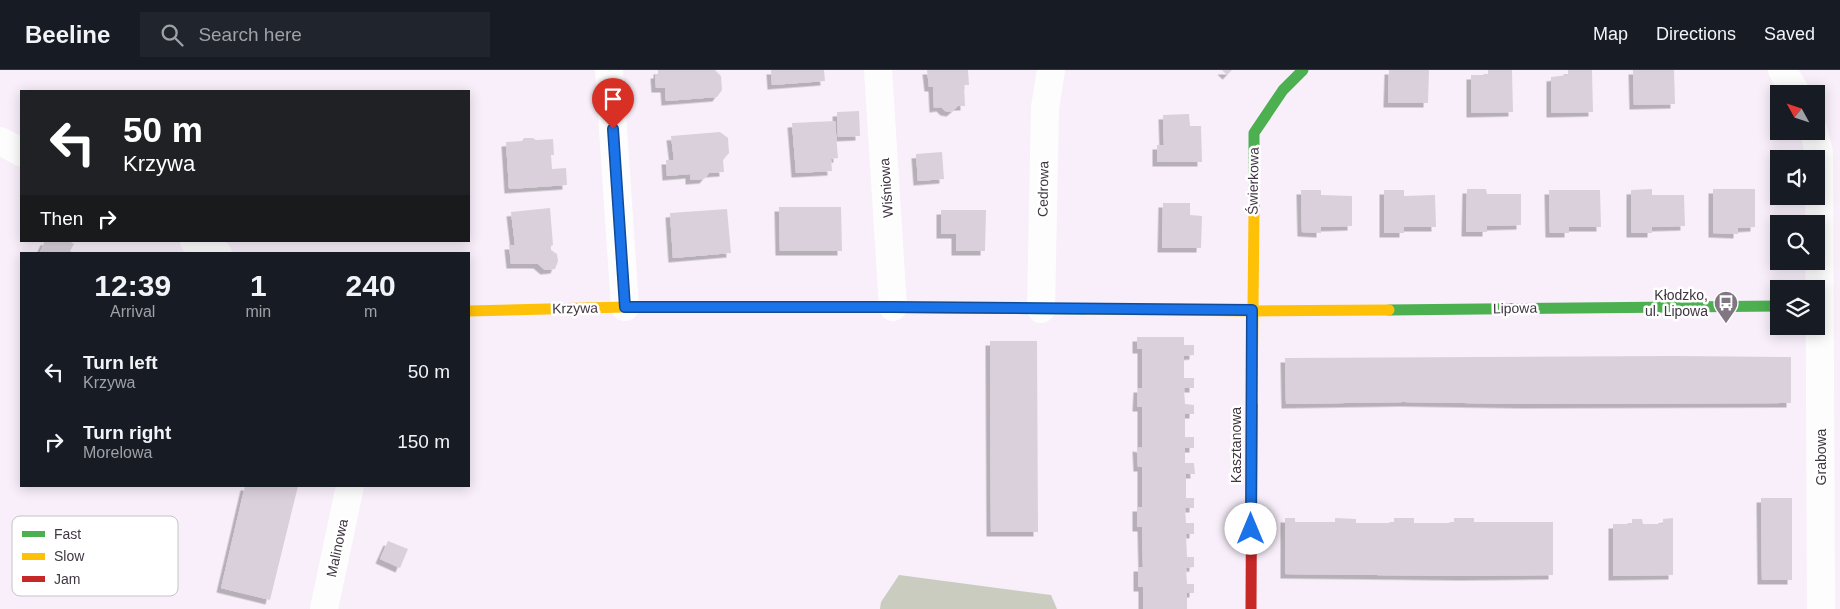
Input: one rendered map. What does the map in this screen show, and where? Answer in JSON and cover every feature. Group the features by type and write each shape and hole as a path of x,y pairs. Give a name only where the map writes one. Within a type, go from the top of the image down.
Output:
{"street":[{"path":"608,70 625,307"},
{"name":"Wiśniowa","path":"878,70 893,307"},
{"name":"Cedrowa","path":"1041,309 1045,108 1051,70"},
{"name":"Świerkowa","path":"1252,310 1254,133 1283,90 1303,70"},
{"path":"1782,70 1791,85"},
{"path":"1816,140 1819,153 1824,280"},
{"path":"0,141 20,151"},
{"path":"196,242 214,252"},
{"name":"Lipowa","path":"1252,310 1770,306"},
{"name":"Krzywa","path":"470,311 625,307 1252,310"},
{"name":"Kasztanowa","path":"1251,609 1252,310"},
{"name":"Grabowa","path":"1821,609 1825,335"},
{"name":"Malinowa","path":"324,609 350,487"}],"shaded area":[{"path":"899,575 1051,595 1057,609 880,609 881,602"}],"building":[{"path":"658,70 715,70 721,76 722,90 717,97 666,101 665,88 656,88 655,74 658,74"},
{"path":"771,70 824,70 825,81 772,85"},
{"path":"927,70 968,70 969,85 964,85 965,106 958,106 951,112 945,111 941,107 934,108 933,87 929,87"},
{"path":"1222,70 1232,70 1227,75"},
{"path":"1389,70 1429,70 1428,103 1388,103"},
{"path":"1488,70 1512,70 1513,112 1471,113 1471,75 1488,75"},
{"path":"1568,70 1592,70 1593,112 1551,113 1551,77 1568,75"},
{"path":"1633,70 1674,70 1675,104 1634,105"},
{"path":"859,111 860,136 838,137 837,112"},
{"path":"1189,114 1190,126 1201,126 1202,162 1157,162 1157,145 1164,145 1163,115"},
{"path":"835,121 838,158 831,159 832,171 796,173 792,123"},
{"path":"720,132 728,138 729,153 723,160 724,172 709,173 704,179 690,180 690,174 667,176 666,160 674,160 671,136"},
{"path":"524,138 536,140 553,139 554,155 551,155 552,169 566,168 567,185 509,189 506,142 522,141"},
{"path":"942,152 944,179 918,181 916,154"},
{"path":"1467,189 1486,189 1487,194 1521,194 1521,225 1487,226 1487,232 1466,232"},
{"path":"1652,189 1652,195 1684,195 1685,226 1652,227 1652,233 1631,233 1631,190"},
{"path":"1713,189 1755,189 1755,227 1738,228 1738,234 1713,233"},
{"path":"1301,190 1321,190 1321,195 1352,196 1352,226 1321,227 1321,233 1302,232"},
{"path":"1384,190 1404,190 1404,196 1435,195 1436,227 1404,227 1404,233 1384,233"},
{"path":"1549,190 1600,190 1601,227 1569,227 1569,233 1550,233"},
{"path":"1163,203 1190,203 1190,215 1202,216 1201,248 1162,248"},
{"path":"779,207 841,207 842,251 780,251"},
{"path":"550,208 553,245 551,250 557,254 558,261 555,269 545,270 538,264 511,264 509,245 515,245 511,212"},
{"path":"727,209 731,253 673,258 670,213"},
{"path":"941,210 986,210 985,251 956,251 956,234 941,234"},
{"path":"45,242 71,242 74,244 70,251 72,252 40,252"},
{"path":"1137,337 1184,337 1184,345 1194,345 1194,355 1184,356 1184,378 1194,378 1194,388 1184,388 1185,404 1194,405 1194,414 1185,414 1185,437 1194,437 1194,448 1185,448 1185,463 1194,463 1195,474 1186,474 1186,498 1194,498 1194,508 1185,508 1186,523 1194,523 1194,534 1186,534 1187,557 1194,557 1194,567 1186,568 1187,584 1194,584 1194,593 1187,593 1187,609 1143,609 1143,587 1138,587 1138,567 1143,567 1142,527 1137,527 1137,507 1142,507 1142,467 1138,467 1137,447 1142,448 1142,407 1137,407 1138,388 1142,388 1142,349 1137,349"},
{"path":"990,341 1037,341 1038,532 991,532"},
{"path":"1791,357 1791,403 1525,404 1404,402 1286,404 1285,358"},
{"path":"245,487 298,487 270,600 221,588"},
{"path":"1761,498 1792,498 1792,580 1762,580"},
{"path":"1285,518 1295,518 1295,522 1335,522 1335,518 1356,519 1356,523 1394,523 1394,518 1414,518 1414,523 1454,523 1454,518 1474,518 1474,522 1553,522 1553,575 1285,574"},
{"path":"1673,518 1673,575 1613,576 1613,524 1632,524 1632,519 1642,519 1643,524 1663,524 1663,519"},
{"path":"388,541 408,549 400,568 380,559"}],"traffic: fast":[{"path":"1254,211 1254,133 1283,90 1303,70"},
{"path":"1389,310 1770,306"},
{"path":"826,307 1084,309"}],"traffic: slow":[{"path":"1252,405 1254,211"},
{"path":"470,311 625,307 826,307"},
{"path":"1084,309 1389,310"}],"traffic: jam":[{"path":"1251,609 1252,405"}],"place":[{"name":"Kłodzko, ul. Lipowa","path":"1726,324"}],"route":[{"path":"613,129 625,307 1252,310 1251,529"}]}
